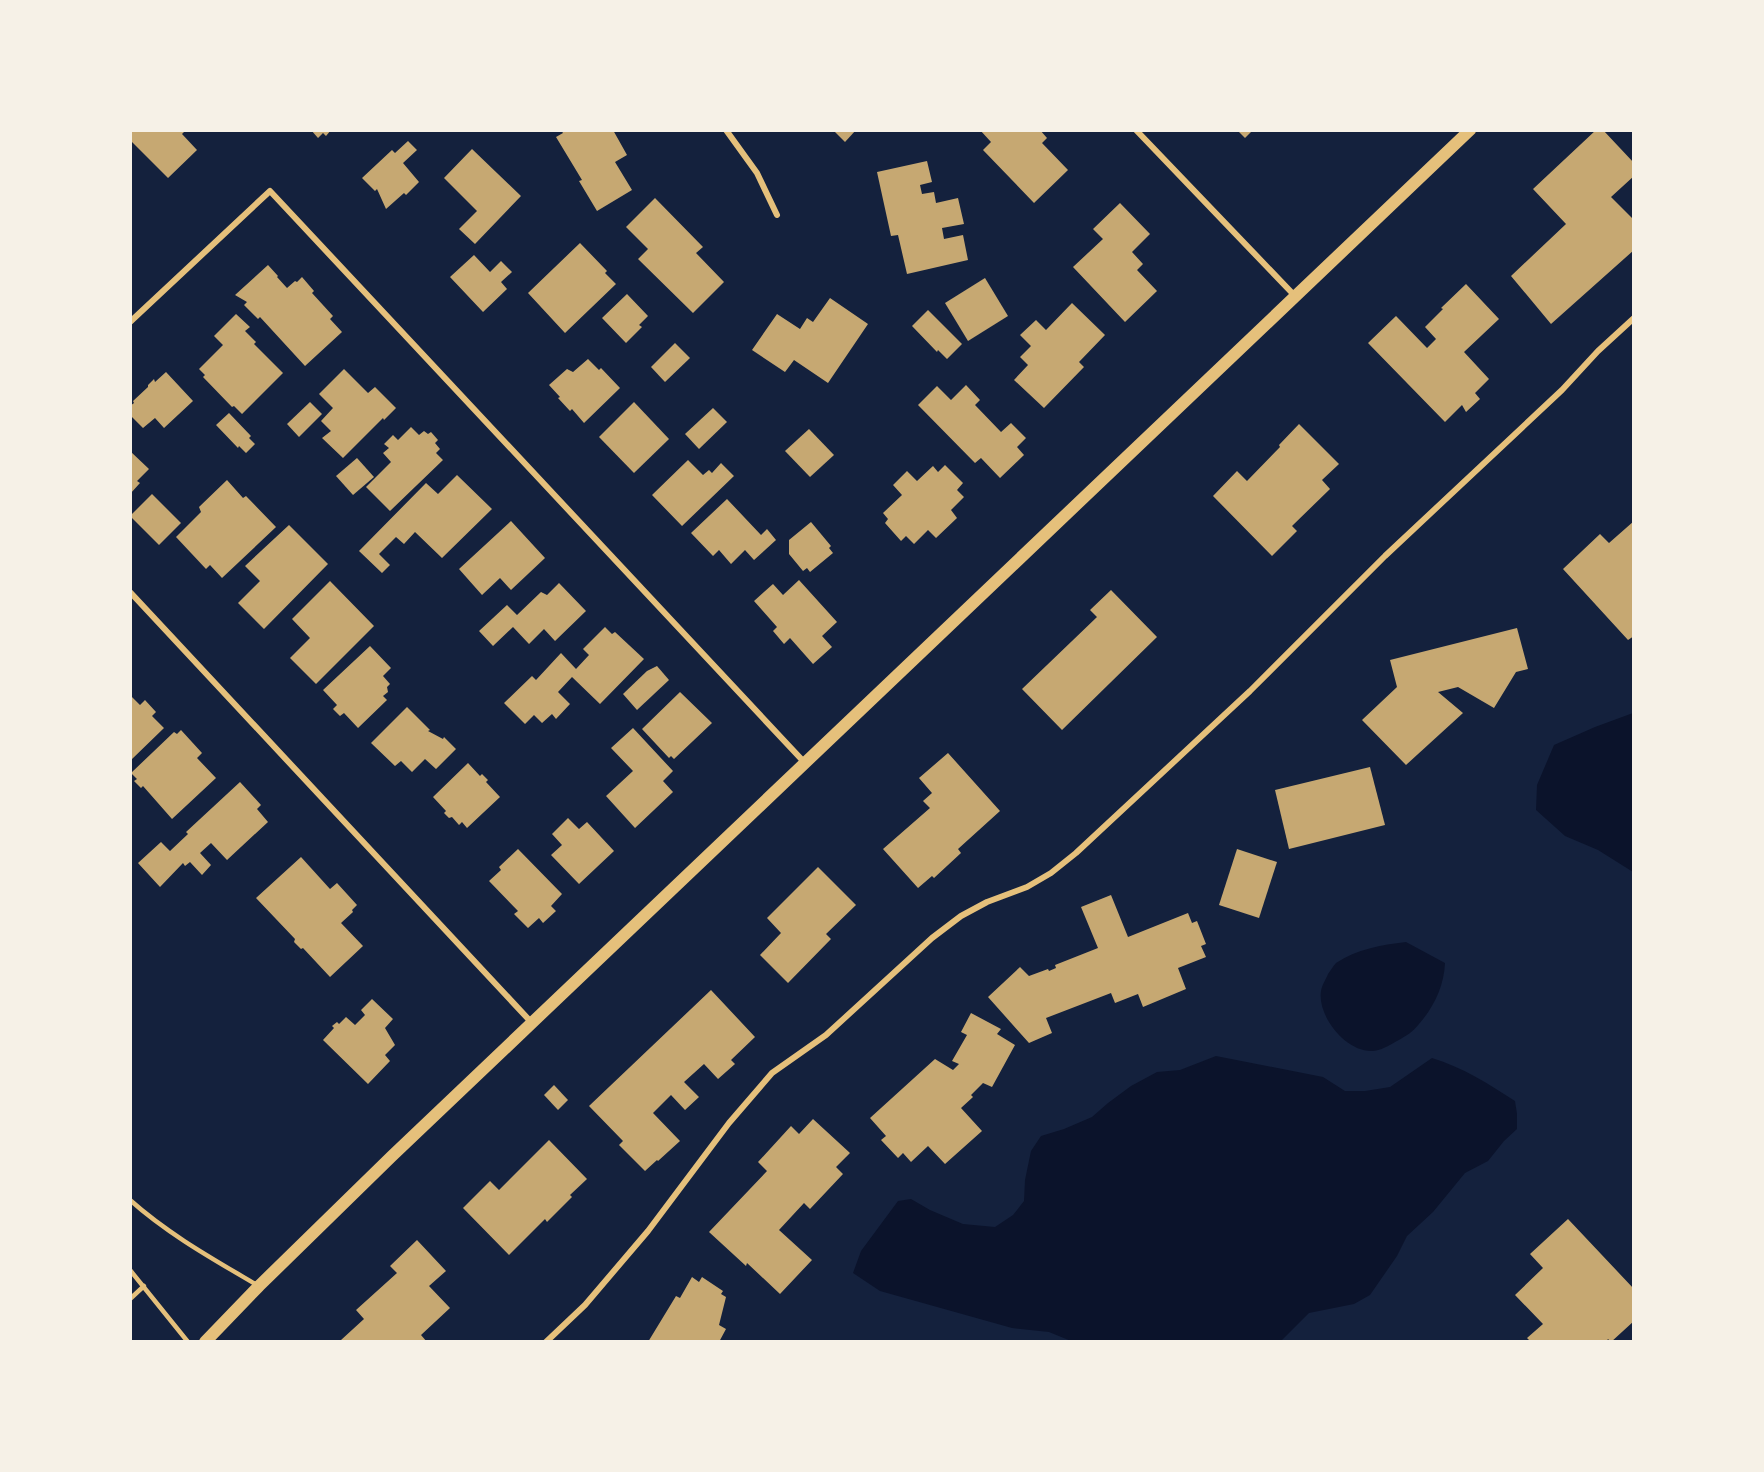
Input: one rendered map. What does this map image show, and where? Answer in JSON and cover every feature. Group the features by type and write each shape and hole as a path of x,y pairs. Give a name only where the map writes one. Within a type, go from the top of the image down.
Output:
{"main road":[{"path":"206,1341 383,1164 1470,130"}],"street":[{"path":"726,130 757,173 777,215"},
{"path":"1136,130 1296,296"},
{"path":"130,322 270,191 805,763"},
{"path":"546,1341 585,1305 648,1231 729,1123 772,1073 826,1035 932,938 961,916 987,902 1027,887 1051,873 1077,853 1250,691 1384,556 1562,390 1598,351 1634,318"},
{"path":"130,592 532,1023"}],"lane":[{"path":"130,1200 177,1237 259,1286"},
{"path":"130,1270 188,1341"},
{"path":"130,1299 144,1286"}],"water":[{"path":"1634,713 1633,872 1598,850 1565,836 1536,810 1537,785 1554,745"},
{"path":"1406,942 1445,963 1443,980 1434,1003 1414,1029 1388,1046 1372,1051 1352,1046 1335,1031 1324,1011 1321,991 1328,974 1336,963 1352,954 1378,946"},
{"path":"1216,1056 1323,1077 1345,1091 1390,1087 1432,1058 1465,1071 1515,1101 1517,1129 1488,1161 1465,1173 1433,1212 1407,1236 1397,1256 1370,1295 1354,1304 1309,1313 1281,1341 1071,1341 1049,1332 1012,1328 880,1291 853,1273 861,1251 898,1201 911,1199 963,1224 995,1227 1013,1215 1024,1201 1025,1180 1031,1151 1041,1136 1092,1117 1131,1086 1157,1072 1180,1070"}],"building":[{"path":"130,130 186,130 182,134 197,150 168,178 130,140"},
{"path":"311,130 331,130 326,136 323,133 318,138"},
{"path":"561,130 613,130 627,155 615,162 632,190 597,211 579,181 582,180 556,137 563,133"},
{"path":"833,130 856,130 845,142"},
{"path":"980,130 1040,130 1047,138 1042,143 1068,170 1034,203 983,150 991,142"},
{"path":"1237,130 1253,130 1245,138"},
{"path":"1596,130 1603,130 1634,163 1634,176 1611,197 1634,220 1634,250 1551,324 1511,276 1566,224 1533,189"},
{"path":"408,141 417,150 403,163 419,182 406,195 404,193 386,209 377,189 375,191 362,178 392,150 395,153"},
{"path":"472,149 521,196 475,244 459,229 477,211 444,178"},
{"path":"927,161 932,182 920,185 922,194 934,192 936,203 958,198 964,224 942,228 944,239 963,235 968,260 907,274 898,235 891,236 877,172"},
{"path":"655,198 703,247 696,253 724,282 693,313 638,259 648,249 626,227"},
{"path":"1120,203 1150,234 1132,252 1143,264 1137,270 1157,291 1125,322 1073,267 1103,239 1093,229"},
{"path":"580,243 607,271 605,273 616,284 565,333 528,293"},
{"path":"474,255 490,272 501,261 512,272 501,282 507,289 483,312 450,277"},
{"path":"268,265 287,288 302,277 314,291 312,293 333,316 330,319 342,332 305,366 260,317 258,319 244,305 247,302 235,295"},
{"path":"985,278 1008,316 968,341 945,303"},
{"path":"1466,284 1499,319 1464,352 1489,379 1475,393 1480,399 1466,412 1462,405 1445,422 1368,343 1396,316 1427,348 1436,339 1425,327"},
{"path":"627,294 648,316 639,325 642,327 626,343 602,318"},
{"path":"830,298 868,324 828,383 794,360 785,372 752,350 777,314 800,329 807,318 813,322"},
{"path":"1072,303 1105,335 1079,362 1084,367 1044,408 1014,380 1028,365 1020,357 1031,346 1020,335 1036,320 1046,330"},
{"path":"928,310 962,344 947,359 912,326"},
{"path":"236,314 250,327 245,331 256,342 254,344 283,373 242,414 234,406 232,407 203,377 205,375 199,369 223,345 214,336"},
{"path":"675,343 690,358 665,382 651,367"},
{"path":"588,359 599,370 601,368 620,388 584,423 558,398 560,397 549,385 567,369 573,372"},
{"path":"344,369 368,393 375,387 396,408 343,458 322,438 331,431 321,421 333,408 319,394"},
{"path":"166,372 193,401 164,428 155,418 143,428 130,415 130,406 154,379 155,382"},
{"path":"966,385 980,400 975,405 1001,432 1011,423 1026,438 1017,447 1024,455 1000,478 981,458 975,463 918,405 937,386 951,400"},
{"path":"310,402 322,414 299,437 287,424"},
{"path":"634,402 669,439 634,473 599,437"},
{"path":"713,408 727,422 699,449 685,434"},
{"path":"229,413 251,436 249,438 255,444 246,453 239,446 238,448 216,425"},
{"path":"1299,424 1339,464 1322,480 1330,489 1292,526 1297,531 1272,556 1213,496 1237,471 1247,481"},
{"path":"411,427 419,435 424,431 428,434 431,432 438,440 435,443 440,449 436,453 443,460 390,511 366,487 391,462 383,453 389,448 384,444 393,435 398,440"},
{"path":"809,429 834,455 810,477 785,451"},
{"path":"130,451 149,469 137,481 140,483 130,494"},
{"path":"357,458 374,477 353,495 336,476"},
{"path":"688,460 703,475 709,470 712,473 721,463 734,476 682,526 652,495"},
{"path":"945,465 963,483 957,490 964,497 951,510 957,518 936,538 928,530 914,544 906,536 901,541 885,523 888,519 883,513 902,495 893,485 907,471 917,481 933,466 938,472"},
{"path":"457,475 492,509 442,558 415,532 404,544 396,537 379,554 390,565 382,573 359,551 426,483 438,494"},
{"path":"227,480 243,498 246,496 276,527 222,578 210,565 206,569 176,537 201,512 199,507"},
{"path":"152,494 181,523 159,545 130,516"},
{"path":"727,499 761,535 767,529 776,540 754,560 745,550 731,564 719,550 713,556 691,533"},
{"path":"511,521 545,558 511,590 500,578 482,595 459,569"},
{"path":"1634,521 1634,636 1628,640 1563,569 1600,534 1609,543"},
{"path":"811,522 831,546 829,548 833,553 810,572 807,568 803,571 789,554 789,540"},
{"path":"289,525 328,564 264,629 238,603 260,581 245,566"},
{"path":"799,580 837,622 822,636 832,647 813,664 790,638 784,644 773,631 777,627 754,601 773,584 783,595"},
{"path":"330,581 374,626 316,684 290,658 310,638 292,619"},
{"path":"559,583 586,611 555,641 544,629 529,644 513,627 493,646 479,631 507,605 517,615 541,592 547,595"},
{"path":"1111,590 1157,637 1062,730 1022,689 1097,617 1090,610"},
{"path":"605,627 612,634 615,632 644,659 600,704 572,677 558,692 570,704 556,719 552,714 542,723 534,715 525,724 504,703 532,676 536,680 561,653 576,669 589,655 583,649"},
{"path":"1517,628 1528,669 1516,672 1494,708 1458,687 1438,692 1463,713 1406,765 1362,720 1397,687 1390,660"},
{"path":"370,646 391,668 383,676 390,684 387,687 388,692 383,696 387,700 358,728 344,713 340,716 333,709 337,705 323,690"},
{"path":"657,666 669,680 637,710 623,694 647,671"},
{"path":"680,692 712,723 674,759 671,756 669,758 642,729"},
{"path":"130,695 140,705 145,700 156,712 152,716 164,728 130,761"},
{"path":"407,707 430,730 428,731 443,739 444,737 456,749 436,769 425,759 412,772 401,761 395,766 371,743"},
{"path":"633,728 673,771 663,781 673,792 635,828 606,796 633,771 611,748"},
{"path":"181,730 202,753 197,758 216,778 172,819 143,786 141,788 134,781 137,779 131,773 174,732 177,734"},
{"path":"948,753 1000,811 958,849 961,853 934,878 932,876 918,888 883,849 930,808 923,801 932,793 919,778"},
{"path":"468,763 480,776 482,774 488,780 486,782 500,797 467,828 462,822 459,825 452,817 449,818 444,813 446,811 433,797"},
{"path":"1370,767 1385,825 1289,849 1275,790"},
{"path":"240,782 261,805 257,809 268,822 227,860 211,843 200,853 211,865 202,875 190,862 185,866 183,863 160,887 138,863 161,842 170,851 188,834 186,832"},
{"path":"568,818 579,829 587,822 614,851 579,884 551,855 562,845 552,834"},
{"path":"518,849 562,894 551,906 556,911 543,923 539,918 528,928 514,914 518,911 489,881 501,870 499,867"},
{"path":"1237,849 1277,862 1259,918 1219,905"},
{"path":"301,857 330,889 337,883 357,905 341,923 363,946 330,977 303,948 301,949 294,942 295,939 256,898"},
{"path":"818,867 856,905 826,934 831,939 788,983 760,955 781,933 767,918"},
{"path":"1111,895 1128,937 1188,913 1192,923 1197,921 1206,944 1201,946 1206,957 1178,968 1186,989 1143,1007 1138,994 1115,1003 1111,993 1046,1018 1052,1033 1029,1043 988,997 1020,967 1029,976 1048,969 1049,971 1056,968 1055,965 1098,948 1081,907"},
{"path":"711,990 755,1037 731,1060 735,1064 718,1079 704,1064 684,1082 699,1097 685,1110 671,1095 653,1113 680,1141 645,1171 619,1145 623,1141 589,1106"},
{"path":"372,999 393,1019 385,1028 395,1045 385,1055 390,1061 368,1084 323,1040 334,1028 332,1026 337,1022 339,1024 346,1017 355,1025 365,1015 361,1010"},
{"path":"971,1013 1001,1029 997,1034 1015,1045 992,1087 983,1083 961,1108 982,1131 945,1164 928,1146 911,1162 903,1153 898,1158 881,1140 886,1136 870,1118 935,1059 953,1070 959,1064 952,1061 967,1035 961,1032"},
{"path":"554,1085 568,1100 558,1110 544,1095"},
{"path":"813,1119 850,1153 836,1167 843,1174 810,1209 804,1203 779,1230 812,1260 780,1294 709,1232 767,1171 758,1162 791,1126 799,1134"},
{"path":"549,1140 587,1179 547,1222 545,1219 509,1255 463,1208 490,1181 499,1190"},
{"path":"1568,1219 1634,1289 1634,1321 1611,1342 1608,1339 1606,1342 1531,1342 1527,1338 1543,1324 1515,1295 1543,1268 1530,1254"},
{"path":"417,1240 446,1271 429,1286 450,1308 421,1335 427,1342 343,1342 341,1340 364,1319 356,1310 397,1273 390,1266"},
{"path":"692,1277 699,1282 702,1277 723,1291 721,1294 726,1297 719,1325 726,1329 719,1342 648,1342 676,1296 680,1298"}]}
